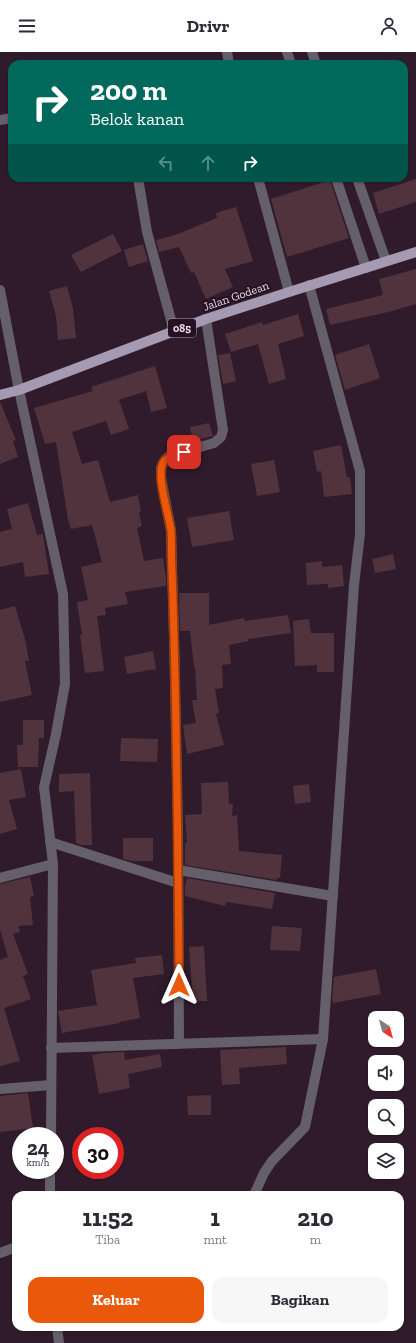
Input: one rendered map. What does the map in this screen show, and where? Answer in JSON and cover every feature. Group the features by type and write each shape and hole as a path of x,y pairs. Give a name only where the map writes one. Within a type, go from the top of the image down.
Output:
{"main road":[{"name":"Jalan Godean","path":"0,396 206,319 416,252"}],"street":[{"path":"139,182 147,232 174,332"},
{"path":"259,182 289,292"},
{"path":"337,182 366,268"},
{"path":"358,182 386,261"},
{"path":"256,1191 264,1173 272,1161 306,1127 323,1039 354,592 360,534 360,471 310,285"},
{"path":"0,290 19,390 62,594 65,684 44,787 53,864 51,1127"},
{"path":"179,1044 174,646 170,531 161,478 161,468 164,461 169,456 214,443 221,437 223,430 206,319"},
{"path":"50,842 178,883"},
{"path":"0,878 53,864"},
{"path":"178,870 333,896"},
{"path":"51,1048 323,1039"},
{"path":"0,1089 51,1084"},
{"path":"50,1179 50,1191"},
{"path":"0,1253 12,1248"},
{"path":"58,1331 59,1343"}],"building":[{"path":"416,179 416,202 379,214 373,193"},
{"path":"324,182 331,182 349,238 287,257 271,199"},
{"path":"236,207 253,261 225,269 233,287 206,299 194,272 191,273 179,247 159,252 156,240 175,235 217,218 216,213"},
{"path":"113,234 122,251 81,272 71,255"},
{"path":"143,244 148,261 129,267 124,250"},
{"path":"416,269 416,304 330,325 326,309 383,295 379,279"},
{"path":"67,286 73,309 76,338 58,340 56,316 49,291"},
{"path":"298,314 304,336 278,344 286,379 269,384 258,344 231,352 225,334 262,322 263,325"},
{"path":"369,344 380,378 345,390 335,355"},
{"path":"230,353 236,381 223,384 218,355"},
{"path":"155,366 167,408 151,412 146,391 119,400 129,429 111,435 106,421 72,432 82,464 98,460 110,502 138,495 142,526 137,528 144,561 163,558 166,578 166,586 125,592 128,604 105,608 106,615 97,616 104,671 85,673 80,635 82,635 77,602 88,600 81,567 102,562 92,525 71,529 68,520 56,442 45,444 34,408 93,391 91,387"},
{"path":"0,402 16,440 13,441 18,457 0,464"},
{"path":"209,423 213,436 193,441 190,427"},
{"path":"341,445 347,477 350,477 352,494 324,497 321,471 317,472 313,451"},
{"path":"274,460 280,492 257,496 251,464"},
{"path":"28,503 37,535 43,534 49,574 25,577 23,562 0,567 0,532 12,529 7,509"},
{"path":"229,511 234,540 192,547 187,518"},
{"path":"393,554 396,569 375,573 372,559"},
{"path":"322,561 322,567 342,565 344,586 328,588 328,584 307,585 306,563"},
{"path":"179,593 209,593 209,625 244,618 245,621 288,615 291,633 248,639 249,641 229,645 231,664 222,665 223,688 215,689 219,713 216,714 224,745 187,754 183,725 196,723 192,700 197,700 195,667 190,631 180,631"},
{"path":"15,606 25,639 29,661 25,661 32,695 0,702 0,610"},
{"path":"309,619 311,633 334,633 334,672 317,672 317,665 295,666 293,621"},
{"path":"153,651 156,669 127,674 124,657"},
{"path":"23,720 44,720 44,738 39,738 38,767 18,767 17,745 23,745"},
{"path":"121,738 158,739 157,762 120,761"},
{"path":"21,769 26,797 9,800 17,829 0,834 0,773"},
{"path":"90,773 92,845 81,845 76,843 74,791 59,792 59,774"},
{"path":"228,782 229,804 233,804 232,816 237,815 239,851 282,855 280,878 277,878 277,880 185,865 185,843 187,843 185,815 202,814 201,783"},
{"path":"309,784 311,802 295,804 293,786"},
{"path":"123,838 153,838 153,861 132,861 123,859"},
{"path":"30,877 34,896 30,897 33,925 18,926 20,932 13,934 28,974 23,976 31,999 4,1008 20,1061 0,1066 0,960 8,957 0,930 0,884"},
{"path":"187,878 275,893 272,909 226,902 225,906 185,896"},
{"path":"272,926 302,928 300,951 270,950"},
{"path":"204,946 207,1001 193,1001 189,947"},
{"path":"162,955 164,974 133,978 140,1018 62,1033 58,1011 97,1005 91,970 136,963 135,958"},
{"path":"376,969 381,994 333,1003 334,977"},
{"path":"286,1047 287,1064 239,1068 240,1084 222,1085 220,1050"},
{"path":"124,1052 125,1060 160,1054 162,1067 128,1074 130,1088 99,1094 92,1055"},
{"path":"28,1093 33,1127 12,1127 12,1131 0,1132 0,1096"},
{"path":"211,1095 211,1115 188,1115 187,1096"}],"route":[{"path":"179,985 178,827 171,546 169,519 161,478 161,468 164,461 169,456 184,452"}]}
